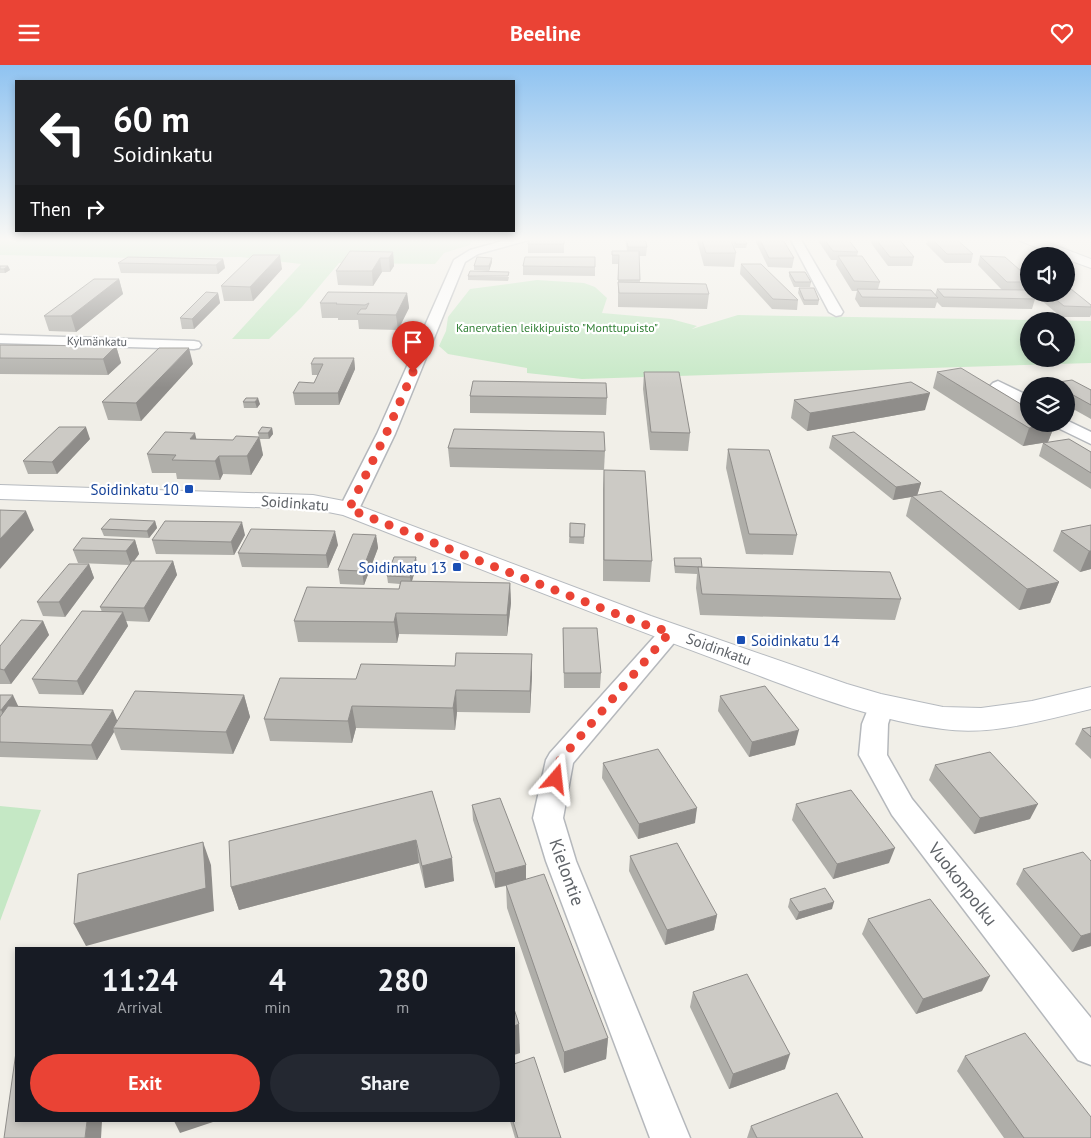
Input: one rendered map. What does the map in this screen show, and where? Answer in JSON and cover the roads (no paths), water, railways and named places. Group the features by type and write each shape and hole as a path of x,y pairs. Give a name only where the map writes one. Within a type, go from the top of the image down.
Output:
{"street":[{"path":"349,509 386,434 448,288"},
{"path":"823,288 836,312"},
{"name":"Kylmänkatu","path":"0,339 194,345"},
{"path":"998,386 1020,398"},
{"path":"1075,430 1091,439"},
{"name":"Soidinkatu","path":"0,492 313,502 349,509 640,623 836,692 881,705 943,718 981,719 1032,712 1091,698"},
{"name":"Kielontie","path":"670,632 560,760 548,819 561,861 670,1138"},
{"name":"Vuokonpolku","path":"881,705 875,724 873,755 902,807 1091,1047"}],"place":[{"name":"Soidinkatu 10","path":"189,489"},
{"name":"Soidinkatu 13","path":"457,567"},
{"name":"Soidinkatu 14","path":"741,640"}],"park label":[{"name":"Kanervatien leikkipuisto \"Monttupuisto\"","path":"557,327"}]}
